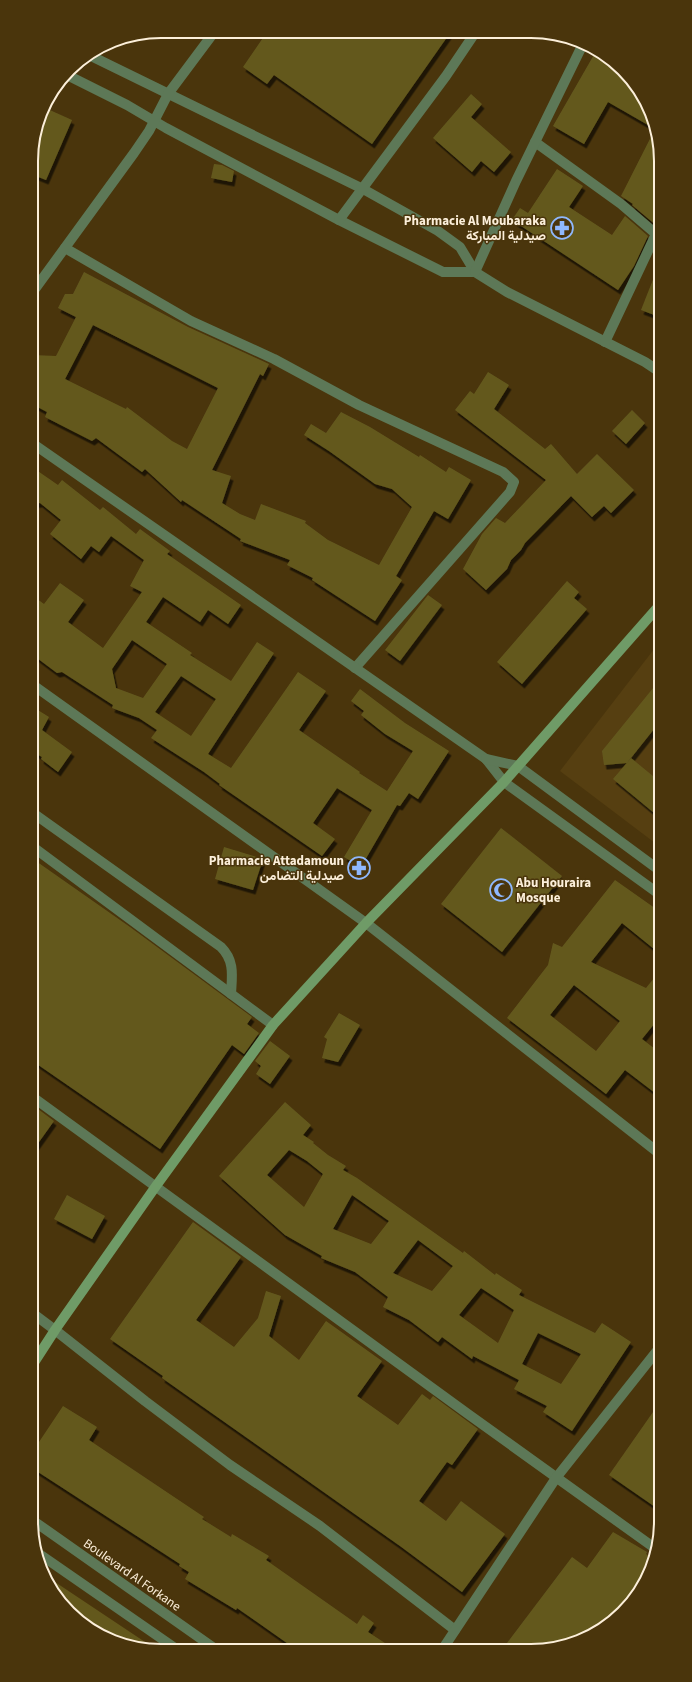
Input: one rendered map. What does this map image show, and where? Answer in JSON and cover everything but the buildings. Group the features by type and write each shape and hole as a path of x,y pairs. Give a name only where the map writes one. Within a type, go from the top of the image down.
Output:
{"street":[{"path":"38,285 130,159 154,121 168,94 210,38"},
{"path":"339,220 446,76 472,38"},
{"path":"475,272 488,240 580,49"},
{"path":"95,58 363,189 438,231 460,247 475,272 507,292 654,368"},
{"path":"71,77 339,220 443,272 475,272"},
{"path":"535,142 621,204 654,232"},
{"path":"605,342 654,240"},
{"path":"65,248 191,321 274,358 359,405 503,472 514,482 510,492 355,668"},
{"path":"38,447 486,759 504,782 654,890"},
{"path":"38,1356 156,1186 273,1025 366,923 504,782 654,612"},
{"path":"38,689 366,923 654,1149"},
{"path":"486,759 518,766 654,866"},
{"path":"38,817 221,947 230,958 232,964 231,994"},
{"path":"38,851 273,1025"},
{"path":"38,1101 651,1546"},
{"path":"38,1317 151,1406 230,1465 320,1526 455,1630"},
{"path":"446,1644 556,1478 654,1355"},
{"name":"Boulevard Al Forkane","path":"38,1524 208,1644"},
{"path":"43,1557 169,1644"}],"shaded area":[{"path":"654,649 654,842 560,771"}],"place":[{"name":"Pharmacie Al Moubaraka صيدلية المباركة","path":"562,228"},
{"name":"Pharmacie Attadamoun صيدلية التضامن","path":"359,868"},
{"name":"Abu Houraira Mosque","path":"501,890"}]}
